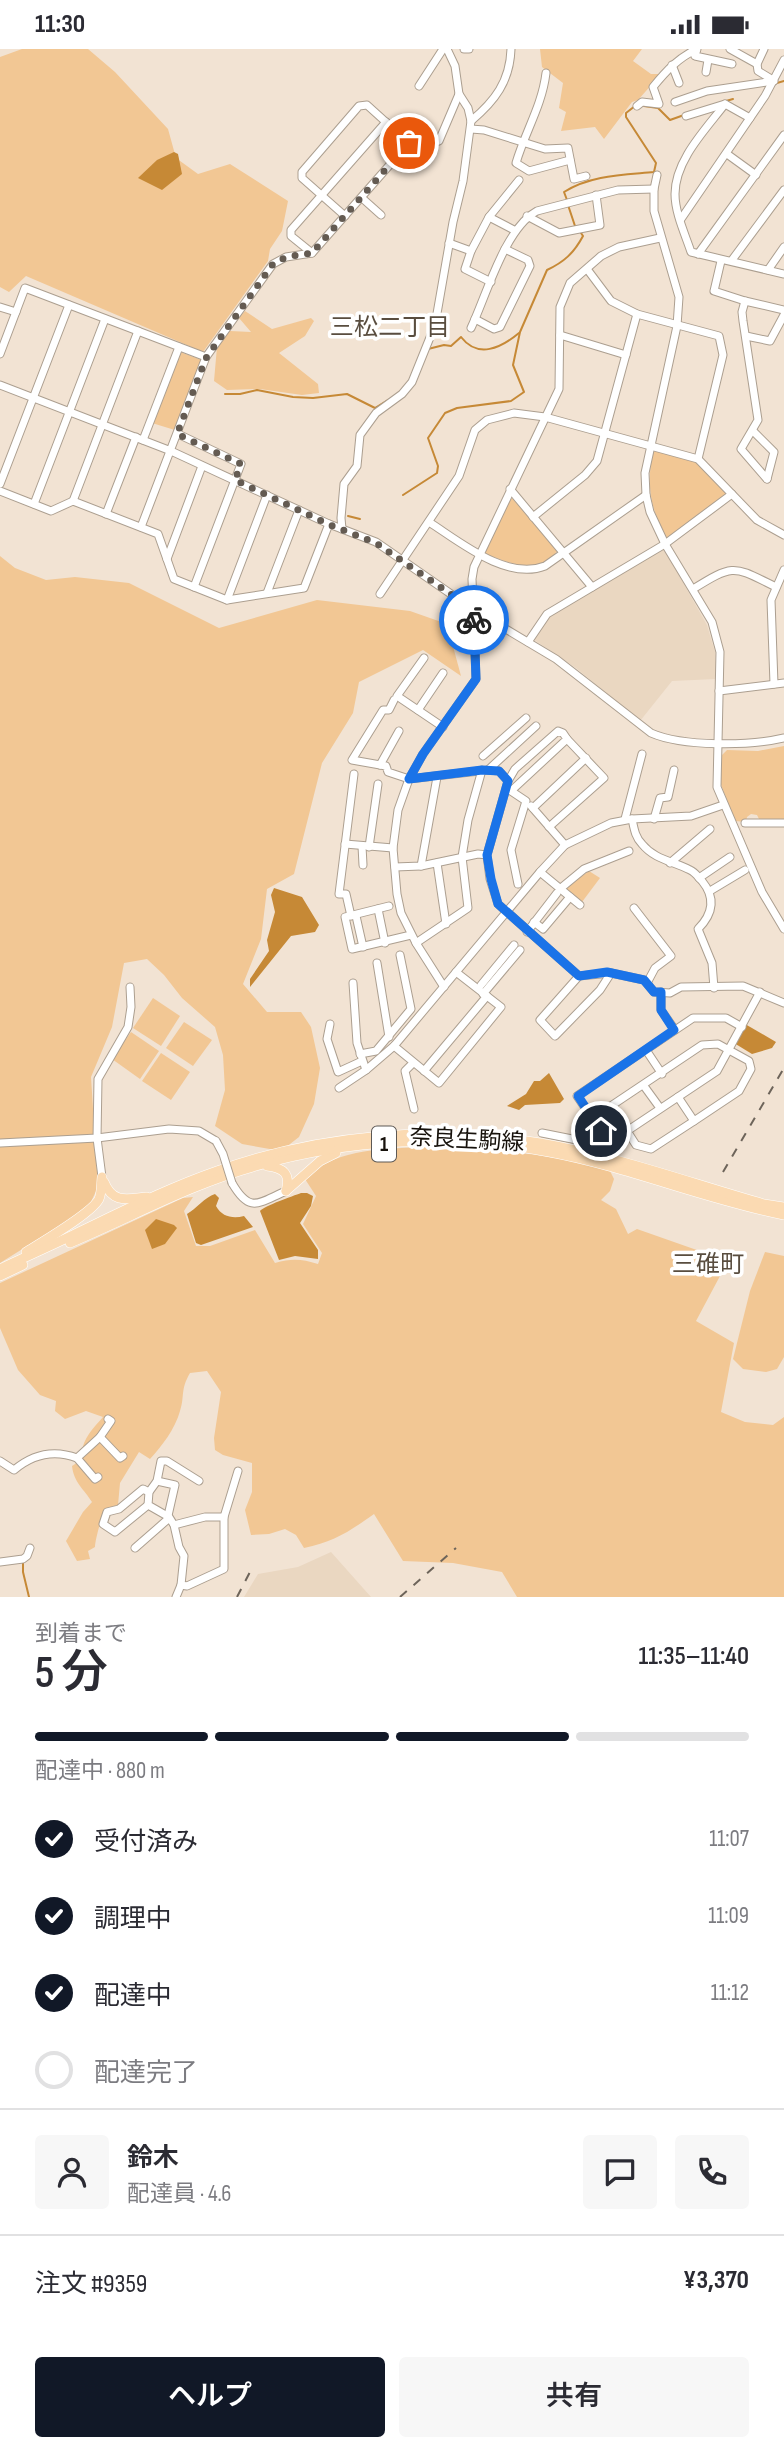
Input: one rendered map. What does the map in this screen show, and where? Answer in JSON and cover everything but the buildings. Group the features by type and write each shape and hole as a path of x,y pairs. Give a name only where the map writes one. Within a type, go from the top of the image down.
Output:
{"main road":[{"name":"奈良生駒線","path":"3,1268 156,1196 218,1171 263,1157 350,1139 409,1134 500,1137 542,1143 754,1201 784,1204"},
{"name":"奈良生駒線","path":"0,1276 147,1208 257,1165 350,1147 443,1141 535,1150 585,1160 784,1215"},
{"path":"286,1191 320,1161 350,1147"},
{"path":"257,1165 279,1167 285,1171 289,1178 286,1191"},
{"path":"102,1177 107,1190 115,1197 121,1199 156,1196"},
{"path":"3,1268 88,1212 98,1202 102,1177"}],"street":[{"path":"342,529 344,484 357,466 360,435 376,412 402,394 412,382 435,325 463,181 471,125 468,108 459,94 455,66 445,49 419,86"},
{"path":"464,49 470,49"},
{"path":"471,125 499,93 507,79 511,49"},
{"path":"639,104 659,104 653,87 672,65 697,49 695,56 732,64"},
{"path":"730,49 757,64"},
{"path":"764,49 757,64 758,71 774,81"},
{"path":"706,72 708,60"},
{"path":"681,219 765,96 784,60"},
{"path":"672,65 680,83"},
{"path":"545,73 544,92 516,163 529,171 570,160"},
{"path":"675,102 707,91 774,81"},
{"path":"345,216 302,178 302,172 359,106 367,106 409,143 433,143 439,141 459,94"},
{"path":"686,115 725,104 750,118"},
{"path":"725,104 680,169 675,194 691,252 784,274"},
{"path":"312,253 291,236 291,229 386,122"},
{"path":"471,125 545,149 568,148 574,179 586,176"},
{"path":"698,254 784,135"},
{"path":"141,527 206,358 273,264 286,257 312,253 409,143"},
{"path":"727,154 756,174"},
{"path":"657,175 654,211 679,297 677,326 645,473 646,495 650,512 665,544 712,622 720,652 717,787 762,892 784,929"},
{"path":"491,282 465,269 489,217 519,180"},
{"path":"471,328 514,230 527,216 618,190 654,189"},
{"path":"732,260 784,190"},
{"path":"527,216 559,233 600,225 596,195"},
{"path":"362,198 381,215"},
{"path":"489,217 514,230"},
{"path":"444,987 411,935 401,913 393,848 398,810 409,779 423,754 476,679 471,579 510,489 559,389 560,307 570,283 601,256 619,247 660,238"},
{"path":"449,243 471,251"},
{"path":"768,270 784,247"},
{"path":"505,249 540,267"},
{"path":"475,319 494,329 499,327 530,266 528,260"},
{"path":"721,261 715,291 784,312 770,341 746,336"},
{"path":"587,269 611,301 637,314 719,336 723,355 698,459"},
{"path":"0,354 25,288 206,358"},
{"path":"745,301 742,312 758,420 741,449 767,479 774,452 753,431"},
{"path":"0,484 69,305"},
{"path":"0,307 16,312"},
{"path":"533,517 585,475 597,461 637,314"},
{"path":"34,504 104,319"},
{"path":"0,491 51,511 73,501 138,331"},
{"path":"560,335 626,355"},
{"path":"106,514 179,347"},
{"path":"0,385 171,451 328,524 376,543 474,610 575,673 661,738 716,743 784,738"},
{"path":"380,594 383,585 403,561 459,476 475,430 486,421 514,413 545,417 698,459 757,520 784,535"},
{"path":"177,434 241,464 194,587"},
{"path":"167,559 202,465"},
{"path":"510,489 592,587"},
{"path":"528,642 547,614 665,544 732,494"},
{"path":"227,600 267,495"},
{"path":"429,522 480,555 526,571 545,566 646,495"},
{"path":"73,501 158,534 174,579 227,600 304,588 328,524"},
{"path":"267,593 299,510"},
{"path":"693,589 721,572 740,569 776,587"},
{"path":"774,684 771,600 784,570"},
{"path":"475,641 499,625"},
{"path":"424,658 397,696 443,727"},
{"path":"418,710 443,673"},
{"path":"719,691 784,683"},
{"path":"394,700 388,710 383,710 352,760 387,766 388,772 409,779 485,770 499,771 508,781"},
{"path":"483,756 526,718"},
{"path":"416,943 468,908 462,857 468,820 485,770 536,726"},
{"path":"515,727 524,737"},
{"path":"380,765 399,731"},
{"path":"549,827 604,778 563,733 558,731 515,769 508,781 487,855 498,904 579,976"},
{"path":"507,790 568,739"},
{"path":"491,749 500,759"},
{"path":"642,754 628,819 643,846 670,863 693,870 710,891 712,900 708,919 698,929 712,963 714,988"},
{"path":"533,808 586,758"},
{"path":"654,819 660,798 668,797 674,770"},
{"path":"354,774 339,894 346,894 363,947 411,935"},
{"path":"421,866 437,777"},
{"path":"363,865 377,784"},
{"path":"507,790 526,801 565,845"},
{"path":"518,884 510,850 526,801"},
{"path":"339,1088 394,1047 505,912 565,845 611,823 628,819 691,816 723,805"},
{"path":"745,823 784,823"},
{"path":"670,863 710,829"},
{"path":"345,844 393,848"},
{"path":"527,932 559,891 584,869 629,851"},
{"path":"395,867 421,866 478,854 487,855"},
{"path":"699,878 730,857"},
{"path":"437,863 446,923"},
{"path":"710,891 745,870"},
{"path":"540,871 559,891 580,905"},
{"path":"534,922 543,929 570,897"},
{"path":"353,916 389,906"},
{"path":"634,908 671,955 655,968 647,983"},
{"path":"379,909 385,943"},
{"path":"481,985 514,950"},
{"path":"330,1024 327,1039 338,1072 376,1051 411,1009 400,955"},
{"path":"377,963 389,1037"},
{"path":"424,1071 485,995 498,970"},
{"path":"394,1047 439,1083 500,1007 456,972"},
{"path":"611,973 600,990 555,1036 540,1020 579,976 611,973 644,980 654,992 670,993 681,988 743,986 784,1003"},
{"path":"353,983 357,1043 366,1070"},
{"path":"102,1177 97,1138 97,1079 128,1027 130,987"},
{"path":"661,992 661,1010 674,1030"},
{"path":"542,1133 597,1144 609,1143 717,1071 760,992"},
{"path":"609,1143 578,1096 693,1018 726,1017 742,1027"},
{"path":"593,1118 645,1086 702,1045 718,1044 749,1061 751,1069 739,1091 651,1149 636,1145 626,1131"},
{"path":"646,1050 662,1074"},
{"path":"414,1063 405,1071 414,1109"},
{"path":"645,1086 660,1108"},
{"path":"678,1097 694,1121"},
{"path":"0,1143 97,1138 179,1129 199,1131 216,1141 232,1183 246,1203 254,1204 286,1191"},
{"path":"77,1458 100,1437 111,1421 108,1419"},
{"path":"100,1437 120,1458 122,1456"},
{"path":"0,1461 14,1470 30,1457 64,1454 77,1458 95,1479 98,1477"},
{"path":"149,1492 143,1489 119,1509 107,1511 103,1524 115,1532 148,1504 149,1492 157,1481 161,1461 167,1461 199,1481"},
{"path":"181,1585 224,1569 224,1517 238,1471"},
{"path":"135,1548 169,1517 175,1485 157,1481"},
{"path":"148,1504 169,1517 184,1556 181,1585 176,1597"},
{"path":"174,1525 205,1517 224,1517"},
{"path":"0,1562 23,1559 30,1548"}],"shaded area":[{"path":"22,49 88,49 115,72 168,129 176,158 198,174 230,164 288,201 282,231 270,249 268,261 203,352 26,276 9,292 0,287 0,57"},
{"path":"540,49 642,49 633,61 651,74 661,74 638,100 632,102 604,139 595,127 561,131 566,112 559,108 563,83 542,67"},
{"path":"174,152 178,154 182,174 162,190 138,178 157,160"},
{"path":"245,311 272,329 311,318 314,321 305,336 279,353 318,384 319,393 302,395 260,389 227,390 214,381 217,347 230,331 251,332 239,318"},
{"path":"180,352 202,360 178,431 152,423"},
{"path":"653,452 696,461 727,492 727,495 668,538 656,516 651,496 651,464"},
{"path":"510,499 513,499 557,551 542,564 514,564 485,552"},
{"path":"664,549 707,625 715,652 716,679 672,681 640,721 576,668 533,639 549,617"},
{"path":"0,556 15,568 46,580 75,577 129,583 219,628 317,600 410,611 447,624 461,676 423,650 359,682 353,713 322,763 294,874 267,889 261,939 243,984 267,1012 301,1012 311,1027 320,1068 314,1104 299,1137 281,1151 242,1144 215,1126 225,1090 223,1055 215,1027 182,998 147,959 124,963 112,1027 91,1077 98,1187 88,1208 0,1263"},
{"path":"784,746 784,821 760,821 757,815 751,814 746,822 735,821 720,782 720,757 727,750 758,751"},
{"path":"589,871 600,878 582,902 565,888"},
{"path":"274,888 302,897 319,925 315,932 291,936 250,987 250,979 269,951 267,940 275,912 271,895"},
{"path":"153,998 180,1016 161,1046 133,1028"},
{"path":"184,1022 212,1040 193,1066 166,1048"},
{"path":"745,1024 776,1042 772,1048 752,1054 734,1043"},
{"path":"131,1032 159,1051 140,1079 112,1059"},
{"path":"161,1053 190,1072 171,1100 142,1081"},
{"path":"549,1073 564,1099 560,1103 525,1105 519,1110 507,1106 526,1094 534,1081 540,1081"},
{"path":"431,1147 521,1153 610,1171 614,1179 610,1191 601,1200 616,1209 628,1234 637,1229 728,1261 696,1321 734,1343 721,1412 745,1422 773,1425 784,1417 784,1597 517,1597 502,1572 453,1563 403,1561 374,1514 341,1535 304,1548 296,1535 285,1529 269,1534 251,1535 245,1510 252,1492 252,1463 215,1450 214,1438 221,1392 207,1371 190,1373 178,1418 171,1431 150,1459 139,1452 120,1483 118,1505 105,1509 95,1547 88,1551 90,1559 77,1561 66,1541 92,1502 77,1481 72,1466 80,1458 89,1434 103,1417 86,1411 65,1419 55,1411 56,1401 40,1395 18,1370 0,1328 0,1283 183,1198 193,1197 184,1211 196,1246 210,1246 255,1230 275,1263 297,1260 318,1264 322,1253 303,1224 316,1196 305,1179 318,1168 348,1155 381,1149"},
{"path":"301,1193 313,1196 311,1206 300,1223 318,1250 318,1259 295,1256 279,1260 260,1211"},
{"path":"215,1194 219,1198 216,1206 221,1213 232,1217 244,1216 253,1227 201,1245 196,1243 187,1214"},
{"path":"156,1219 177,1228 165,1244 152,1249 145,1230"},
{"path":"765,1252 784,1256 784,1357 777,1369 766,1372 743,1369 733,1359 750,1291"},
{"path":"331,1552 371,1597 244,1597 258,1574 298,1567"}],"waterway":[{"path":"777,83 784,81"},
{"path":"726,101 733,99"},
{"path":"567,200 564,192 585,182 654,172 656,163 626,117 626,113 635,106"},
{"path":"644,106 658,108 670,120 684,115"},
{"path":"568,205 575,226"},
{"path":"403,495 437,473 438,466 428,438 445,413 457,408 511,401 524,392 513,365 520,332 547,270 572,252 583,236 581,233"},
{"path":"428,349 451,346 461,337 475,348 490,349 519,333"},
{"path":"225,394 257,390 313,398 347,394 375,408 388,400"},
{"path":"348,516 360,519"},
{"path":"23,1563 29,1597"}],"railway":[{"path":"723,1172 784,1068"},
{"path":"400,1597 456,1548"},
{"path":"237,1597 250,1572"}],"way so far":[{"path":"409,143 312,253 286,257 273,264 206,358 177,434 241,464 235,480 328,524 376,543 474,610 474,620"}],"district":[{"name":"三松二丁目","path":"390,327"},
{"name":"三碓町","path":"708,1264"}],"route":[{"path":"474,620 476,679 423,754 409,779 482,770 499,771 508,781 487,855 498,904 579,976 607,972 644,980 654,992 661,992 661,1010 674,1030 578,1096 601,1131"}]}
